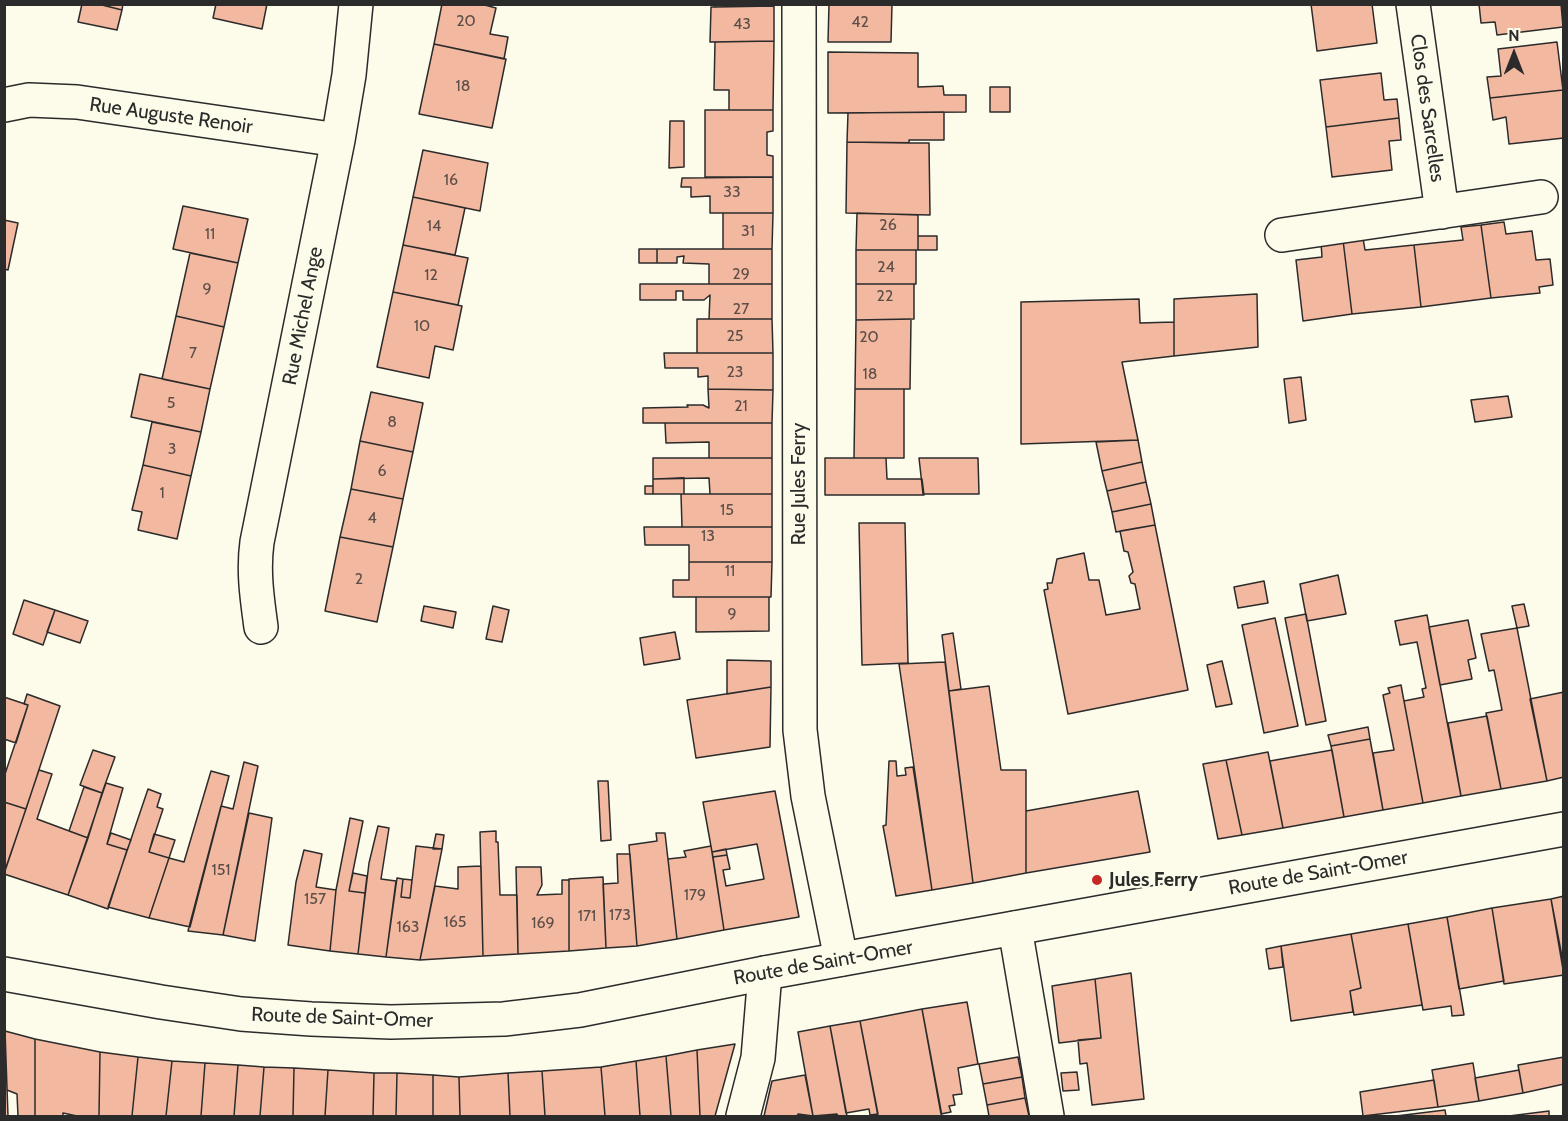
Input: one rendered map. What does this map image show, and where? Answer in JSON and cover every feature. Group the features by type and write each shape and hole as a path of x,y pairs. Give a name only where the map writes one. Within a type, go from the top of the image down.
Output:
{"street":[{"name":"Rue Michel Ange","path":"261,627 255,579 257,542 338,140 349,75 356,4"},
{"name":"Rue Jules Ferry","path":"799,4 800,730 808,796 841,959"},
{"name":"Clos des Sarcelles","path":"1413,4 1442,212"},
{"name":"Rue Auguste Renoir","path":"4,105 29,100 77,102 338,140"},
{"path":"1282,235 1541,197"},
{"name":"Route de Saint-Omer","path":"4,974 241,1014 311,1019 446,1021 504,1019 580,1010 841,959 1563,829"},
{"path":"1015,928 1047,1116"},
{"name":"Route de Saint-Omer","path":"4,957 77,986"},
{"path":"743,1116 758,1058 765,973"}],"building":[{"path":"82,4 98,4 122,10 117,30 78,22"},
{"path":"98,4 123,4 122,10"},
{"path":"216,4 267,4 262,29 213,18"},
{"path":"442,4 481,4 496,8 490,34 508,37 504,59 434,44"},
{"path":"715,4 774,4 774,6 715,7"},
{"path":"829,4 892,4 891,42 828,42"},
{"path":"1311,4 1372,4 1377,43 1317,51"},
{"path":"1479,4 1561,4 1563,27 1497,35 1495,22 1481,23"},
{"path":"774,6 774,41 710,42 711,7"},
{"path":"774,41 773,110 729,110 729,90 714,90 715,42"},
{"path":"1557,42 1563,90 1490,98 1487,77 1501,76 1498,49"},
{"path":"434,44 506,59 492,128 419,114"},
{"path":"828,52 918,53 918,87 943,86 944,95 966,95 966,112 828,113"},
{"path":"1381,73 1384,100 1397,99 1399,118 1326,127 1320,80"},
{"path":"990,87 1010,87 1010,112 990,112"},
{"path":"1563,90 1564,138 1509,144 1506,117 1493,120 1490,98"},
{"path":"705,110 773,110 773,131 767,132 767,155 773,156 773,177 705,177"},
{"path":"944,112 944,140 909,140 909,143 847,142 848,113"},
{"path":"1399,118 1401,140 1389,141 1392,170 1332,177 1326,127"},
{"path":"670,121 684,121 684,167 669,168"},
{"path":"847,142 929,143 930,215 846,213"},
{"path":"423,150 488,163 480,211 413,197"},
{"path":"773,177 773,213 710,213 710,196 691,197 691,187 681,187 682,178"},
{"path":"413,197 465,208 455,255 403,245"},
{"path":"183,206 248,219 238,263 173,249"},
{"path":"723,213 773,213 772,249 723,249"},
{"path":"857,213 918,215 918,250 856,250"},
{"path":"4,220 18,223 8,270 4,269"},
{"path":"1504,222 1506,234 1532,231 1536,260 1550,259 1553,285 1539,287 1540,293 1491,298 1481,225"},
{"path":"1481,225 1491,298 1421,307 1414,245 1463,240 1461,227"},
{"path":"918,236 937,236 937,250 918,250"},
{"path":"1363,238 1365,250 1414,245 1421,307 1352,314 1343,240"},
{"path":"1343,240 1352,314 1303,321 1296,260 1322,257 1321,243"},
{"path":"403,245 468,258 458,305 393,292"},
{"path":"639,249 657,249 657,263 639,263"},
{"path":"657,249 772,249 772,284 709,284 709,264 683,263 684,256 677,257 677,263 657,263"},
{"path":"856,250 916,250 916,284 856,284"},
{"path":"190,253 238,263 224,327 176,316"},
{"path":"640,284 772,284 772,319 709,319 710,295 704,300 683,300 683,291 676,291 676,300 640,300"},
{"path":"856,284 914,284 914,319 856,320"},
{"path":"393,292 462,306 453,350 435,346 429,378 377,367"},
{"path":"1257,294 1258,347 1174,356 1174,299"},
{"path":"1139,299 1140,323 1174,322 1174,356 1122,362 1138,440 1021,444 1021,302"},
{"path":"176,316 224,327 210,389 162,379"},
{"path":"697,319 772,319 773,353 697,353"},
{"path":"911,319 910,389 855,389 856,320"},
{"path":"664,353 773,353 773,390 708,389 708,376 698,377 698,368 665,368"},
{"path":"140,374 210,389 201,432 131,417"},
{"path":"1301,377 1306,420 1289,423 1284,379"},
{"path":"708,389 773,390 772,423 643,423 643,408 703,405 709,408"},
{"path":"855,389 904,389 904,458 854,458"},
{"path":"371,392 423,403 413,452 360,441"},
{"path":"1508,396 1512,417 1475,422 1471,400"},
{"path":"152,422 201,432 191,476 143,465"},
{"path":"665,423 772,423 772,458 709,458 709,442 666,443"},
{"path":"1138,440 1142,462 1102,471 1096,442"},
{"path":"360,441 413,452 403,499 351,489"},
{"path":"653,458 772,458 772,494 710,494 709,478 653,479"},
{"path":"825,458 886,458 887,479 922,479 924,495 825,495"},
{"path":"919,458 978,458 979,494 923,494"},
{"path":"1142,462 1146,482 1107,491 1102,471"},
{"path":"143,465 191,476 177,539 138,530 142,512 132,510"},
{"path":"684,478 684,494 653,494 653,479"},
{"path":"1146,482 1151,504 1112,512 1107,491"},
{"path":"645,486 653,486 653,494 645,494"},
{"path":"351,489 403,499 393,547 340,537"},
{"path":"681,494 772,494 772,527 682,527"},
{"path":"1151,504 1155,525 1116,532 1112,512"},
{"path":"859,523 905,523 908,663 862,665"},
{"path":"1155,525 1188,690 1068,714 1044,590 1048,589 1047,583 1052,583 1057,559 1084,553 1089,580 1099,580 1106,615 1140,609 1135,584 1131,583 1129,576 1133,572 1128,552 1124,551 1120,531"},
{"path":"644,527 772,527 772,562 689,562 689,545 645,545"},
{"path":"340,537 393,547 377,622 325,611"},
{"path":"689,562 772,562 771,597 673,597 673,580 689,580"},
{"path":"1338,575 1346,614 1307,621 1300,584"},
{"path":"1264,581 1268,603 1238,608 1234,587"},
{"path":"696,597 769,597 769,631 696,632"},
{"path":"24,600 55,610 43,645 13,634"},
{"path":"1524,604 1529,626 1517,628 1512,606"},
{"path":"424,606 456,612 453,628 421,621"},
{"path":"493,606 509,610 502,642 486,639"},
{"path":"55,610 88,621 80,643 47,632"},
{"path":"1306,614 1326,721 1306,725 1285,618"},
{"path":"1427,615 1461,796 1423,803 1404,701 1424,697 1422,689 1426,688 1417,642 1400,645 1395,621"},
{"path":"1275,618 1298,726 1264,733 1242,625"},
{"path":"1468,620 1476,658 1468,660 1472,679 1440,685 1429,627"},
{"path":"1517,628 1547,781 1501,789 1486,713 1502,710 1494,670 1489,671 1481,634"},
{"path":"675,632 680,659 644,665 640,638"},
{"path":"953,633 961,689 949,691 942,635"},
{"path":"727,660 771,661 771,687 727,694"},
{"path":"1222,661 1232,704 1216,707 1207,665"},
{"path":"945,662 973,883 932,890 899,664"},
{"path":"1401,685 1423,803 1383,810 1373,753 1394,750 1383,695 1390,693 1388,688"},
{"path":"989,686 1001,770 1026,770 1026,873 973,883 949,691"},
{"path":"771,687 770,747 696,758 687,700"},
{"path":"1564,692 1564,777 1547,781 1530,699"},
{"path":"27,694 60,706 26,809 4,802 4,777 28,705 24,704"},
{"path":"4,697 28,705 16,743 4,739"},
{"path":"1487,716 1501,789 1461,796 1448,723"},
{"path":"1368,727 1370,739 1331,746 1328,735"},
{"path":"1370,739 1383,810 1344,817 1331,746"},
{"path":"93,750 115,757 102,793 80,785"},
{"path":"1332,750 1344,817 1283,828 1270,761"},
{"path":"1268,752 1283,828 1242,835 1226,760"},
{"path":"1226,760 1242,835 1218,839 1203,764"},
{"path":"889,761 896,761 897,776 906,775 905,768 913,767 932,890 896,896 883,826 886,825"},
{"path":"244,762 258,766 223,935 188,931 221,806 233,809"},
{"path":"39,770 52,774 37,819 88,838 68,895 4,874"},
{"path":"211,771 229,776 190,927 149,918 169,858 184,862"},
{"path":"598,781 608,781 611,840 601,841"},
{"path":"106,783 123,788 107,844 127,850 108,909 68,895"},
{"path":"84,787 102,793 88,838 69,831"},
{"path":"148,789 161,794 157,807 163,809 149,852 169,858 149,918 108,907"},
{"path":"775,791 799,917 724,930 713,857 727,855 730,869 723,870 726,886 764,879 757,844 712,852 703,802"},
{"path":"1138,791 1150,852 1026,873 1026,811"},
{"path":"4,802 26,809 4,873"},
{"path":"249,813 272,818 255,941 223,935"},
{"path":"350,818 363,821 349,891 365,893 358,954 330,951 336,890"},
{"path":"378,826 389,828 381,879 396,881 386,957 358,954 369,863"},
{"path":"496,831 500,895 517,895 518,954 483,956 480,832"},
{"path":"111,833 131,840 127,850 107,844"},
{"path":"656,833 665,833 677,939 637,946 629,845 657,841"},
{"path":"154,834 175,840 169,858 149,852"},
{"path":"436,834 444,835 442,849 433,849"},
{"path":"416,846 442,849 420,960 386,957 397,878 403,879 401,897 410,898"},
{"path":"711,846 724,930 677,939 668,859 686,857 684,851"},
{"path":"726,849 727,855 713,857 712,852"},
{"path":"304,850 322,854 316,887 336,890 330,951 288,945 296,882"},
{"path":"617,854 630,854 637,946 606,948 603,884 618,883"},
{"path":"481,866 483,956 420,960 435,886 458,889 458,867"},
{"path":"516,867 541,867 542,885 537,895 562,894 562,880 569,880 569,951 518,954"},
{"path":"353,873 367,876 365,893 349,891"},
{"path":"603,877 606,948 569,951 569,879"},
{"path":"403,879 412,880 410,898 401,897"},
{"path":"1564,896 1564,967 1551,899"},
{"path":"1551,899 1564,975 1504,984 1492,908"},
{"path":"1492,908 1504,981 1459,989 1447,917"},
{"path":"1447,917 1464,1015 1452,1016 1451,1006 1423,1010 1408,924"},
{"path":"1408,924 1422,1005 1354,1015 1350,991 1361,988 1351,934"},
{"path":"1351,934 1361,988 1350,991 1353,1012 1291,1021 1281,946"},
{"path":"1281,946 1283,967 1269,969 1266,949"},
{"path":"1131,973 1144,1099 1092,1105 1087,1063 1080,1064 1078,1040 1101,1038 1095,979"},
{"path":"1095,979 1101,1038 1059,1043 1052,986"},
{"path":"967,1002 978,1064 958,1068 962,1094 953,1095 955,1105 949,1106 951,1112 941,1114 922,1009"},
{"path":"922,1009 942,1116 878,1116 860,1021"},
{"path":"860,1021 878,1114 870,1115 869,1109 846,1113 830,1026"},
{"path":"830,1026 847,1116 837,1114 813,1116 798,1032"},
{"path":"5,1031 8,1116 4,1116"},
{"path":"5,1031 35,1039 35,1116 18,1116 17,1094 7,1090"},
{"path":"35,1039 100,1052 99,1116 77,1116 63,1113 63,1116 35,1116"},
{"path":"735,1044 715,1116 700,1116 697,1050"},
{"path":"697,1050 700,1116 671,1116 666,1056"},
{"path":"100,1052 138,1057 132,1116 99,1116"},
{"path":"666,1056 671,1116 640,1116 636,1061"},
{"path":"138,1057 172,1061 166,1116 132,1116"},
{"path":"1018,1057 1022,1077 983,1084 979,1064"},
{"path":"1564,1057 1564,1084 1523,1093 1518,1065"},
{"path":"172,1061 205,1063 201,1116 166,1116"},
{"path":"636,1061 640,1116 605,1116 601,1067"},
{"path":"205,1063 238,1065 234,1116 201,1116"},
{"path":"1473,1063 1479,1101 1438,1107 1432,1070"},
{"path":"238,1065 264,1067 260,1116 234,1116"},
{"path":"264,1067 294,1068 293,1116 260,1116"},
{"path":"601,1067 605,1116 545,1116 542,1071"},
{"path":"294,1068 328,1070 325,1116 293,1116"},
{"path":"328,1070 374,1073 373,1116 325,1116"},
{"path":"1519,1070 1523,1093 1479,1101 1475,1078"},
{"path":"542,1071 545,1116 510,1116 508,1073"},
{"path":"1077,1072 1079,1090 1063,1091 1061,1073"},
{"path":"374,1073 397,1073 396,1116 373,1116"},
{"path":"397,1073 433,1075 433,1116 396,1116"},
{"path":"508,1073 510,1116 460,1116 459,1077"},
{"path":"433,1075 459,1077 460,1116 433,1116"},
{"path":"805,1075 813,1116 798,1114 797,1116 764,1116 772,1081"},
{"path":"1022,1077 1025,1098 987,1105 983,1084"},
{"path":"1434,1080 1438,1107 1363,1116 1360,1092"},
{"path":"1025,1098 1029,1116 989,1116 987,1105"},
{"path":"1445,1110 1446,1116 1396,1116"},
{"path":"1549,1111 1549,1116 1509,1116"}],"place":[{"name":"Jules Ferry","path":"1097,880"}]}
